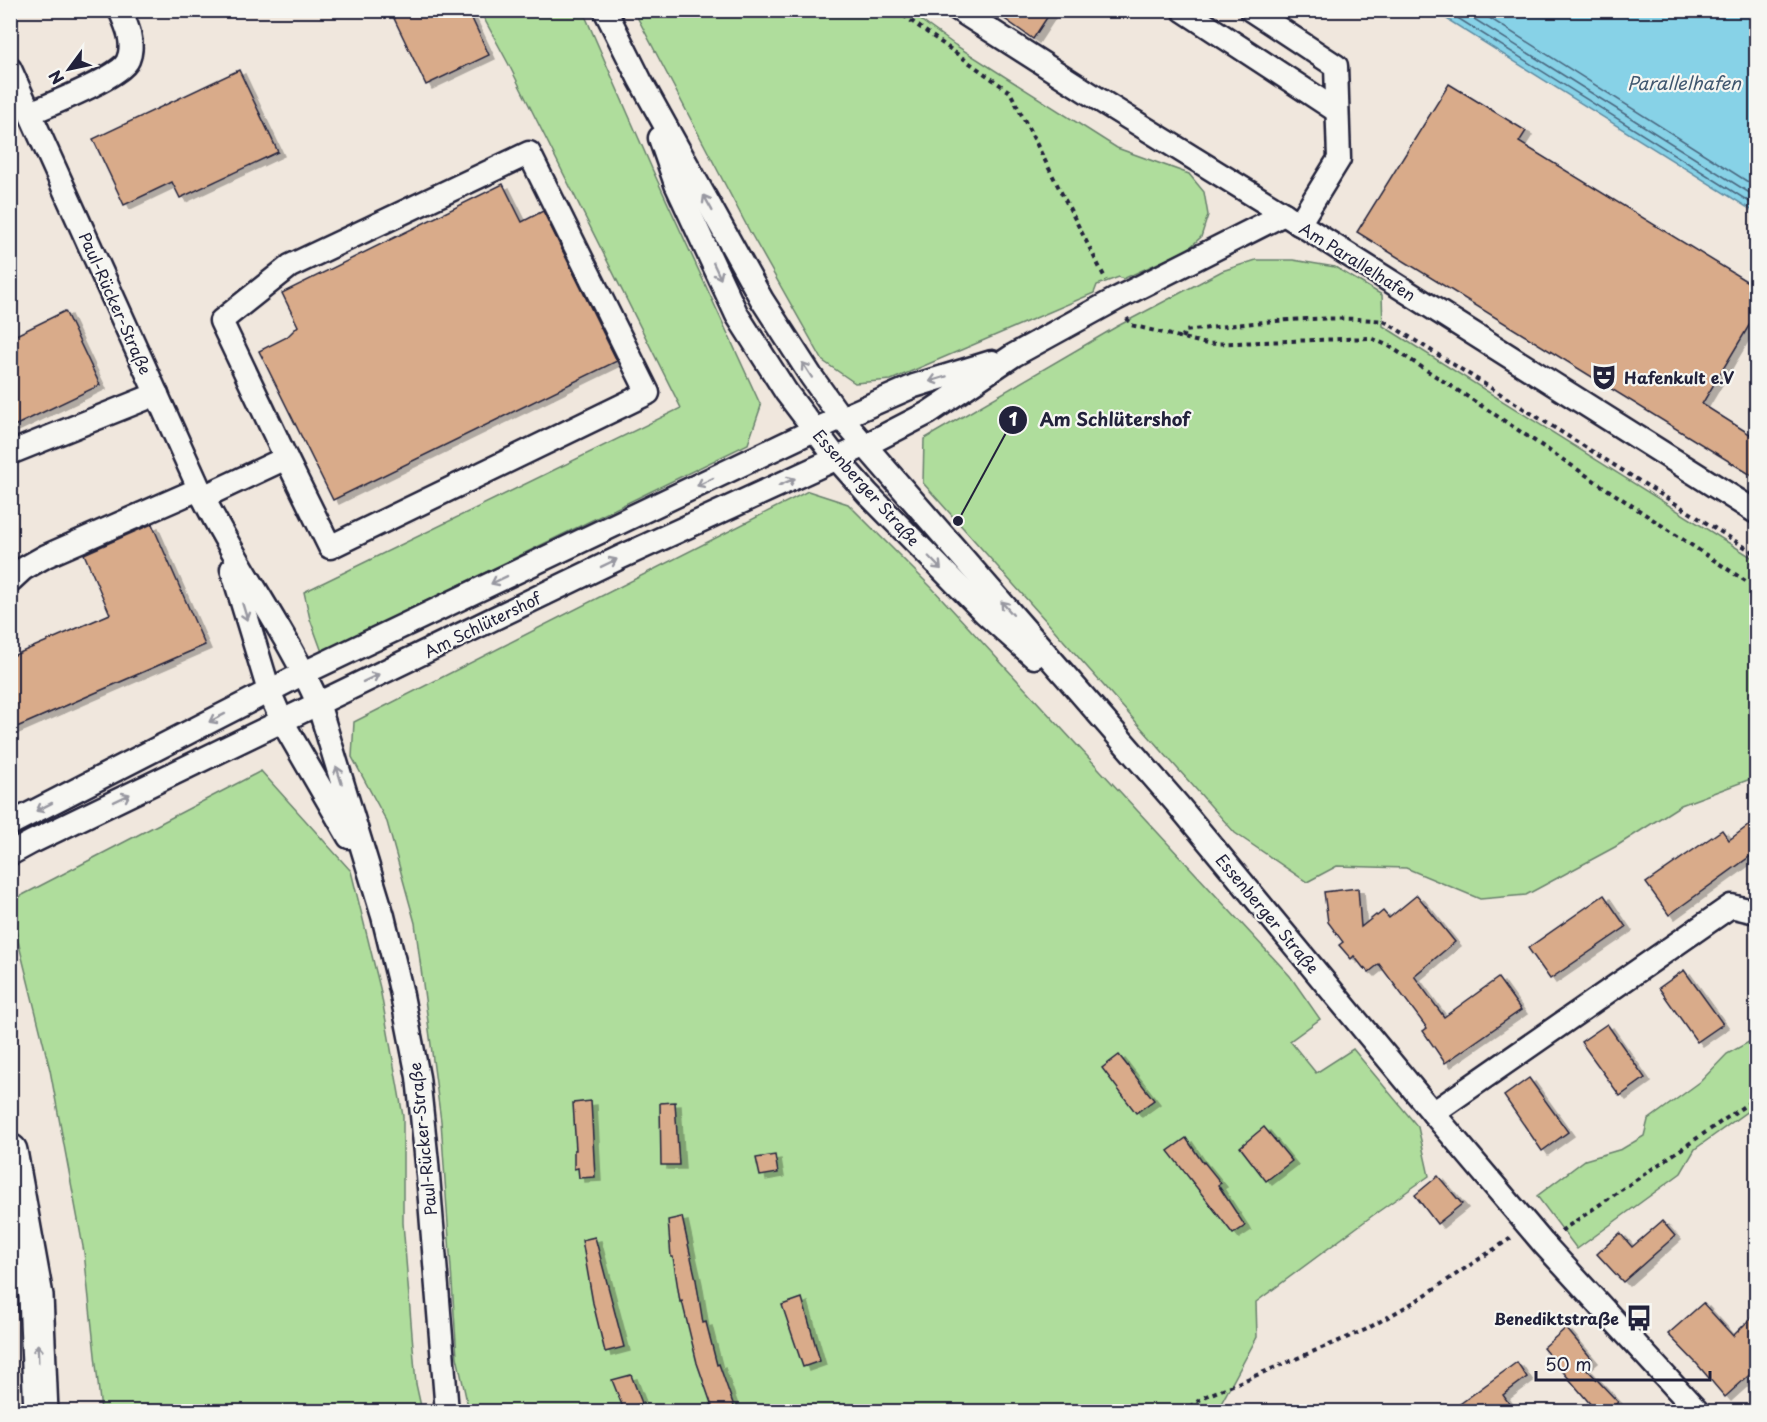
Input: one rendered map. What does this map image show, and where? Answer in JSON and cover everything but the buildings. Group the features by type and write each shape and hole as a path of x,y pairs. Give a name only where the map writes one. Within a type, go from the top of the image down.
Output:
{"highway":[{"path":"10,1151 36,1296 40,1412"}],"street":[{"path":"30,113 113,75 127,63 132,48 127,26 120,10"},
{"name":"Essenberger Straße","path":"605,10 640,80 762,300 811,376 842,418 1178,805 1536,1235 1698,1412"},
{"name":"Am Parallelhafen","path":"959,10 1756,512"},
{"path":"1183,10 1337,111"},
{"path":"1251,10 1336,66 1339,159 1291,219"},
{"name":"Paul-Rücker-Straße","path":"10,69 201,493 222,536 304,673 318,703 383,916 401,990 418,1077 447,1412"},
{"name":"Essenberger Straße","path":"640,80 676,184 737,315 786,392 837,459 868,494 985,613 1099,716"},
{"path":"529,153 648,393 330,547 286,458 221,321 290,266 529,153"},
{"name":"Am Schlütershof","path":"10,854 619,558 866,445 928,413 1014,355 1113,293 1291,219"},
{"name":"Am Schlütershof","path":"10,824 304,673 814,430 914,386 1014,355"},
{"path":"10,453 157,394"},
{"path":"10,581 23,569 46,556 286,458"},
{"name":"Paul-Rücker-Straße","path":"222,536 269,691 282,721 369,871"},
{"path":"1433,1113 1731,906 1756,912"}],"path":[{"path":"896,10 1010,92 1131,325 1207,344 1371,338 1389,346 1488,410 1756,588"},
{"path":"1182,338 1185,331 1272,322 1353,318 1384,321 1756,554"},
{"path":"1182,1412 1204,1397 1365,1330 1536,1235 1756,1098"}],"green space":[{"path":"480,11 583,11 653,171 761,406 748,444 322,652 310,619 304,592 681,408"},
{"path":"634,11 908,11 955,45 1117,148 1189,174 1204,192 1208,215 1201,237 1187,250 1123,279 1119,277 1097,285 1094,293 891,380 855,383 823,361 750,232"},
{"path":"1256,260 1293,260 1335,267 1382,295 1383,326 1756,560 1756,777 1681,805 1615,847 1526,895 1480,899 1406,868 1337,866 1307,882 1235,833 923,483 924,439 1116,327 1222,271"},
{"path":"808,491 848,504 933,589 1290,976 1320,1019 1290,1041 1316,1073 1353,1049 1418,1127 1429,1176 1256,1302 1257,1337 1217,1411 469,1411 457,1357 441,1121 415,923 387,822 352,757 354,722"},
{"path":"261,771 351,871 380,988 403,1116 403,1223 416,1384 422,1411 101,1411 84,1252 50,1070 18,941 11,901"},
{"path":"1756,1038 1756,1105 1695,1149 1681,1173 1577,1249 1537,1196 1585,1160 1622,1149 1644,1136 1648,1120 1700,1082 1727,1054"}],"water":[{"name":"Parallelhafen","path":"1434,11 1756,11 1756,213"}],"place":[{"name":"Hafenkult e.V","path":"1604,377"},
{"name":"Am Schlütershof","path":"958,521"},
{"name":"Benediktstraße","path":"1639,1318"}]}
